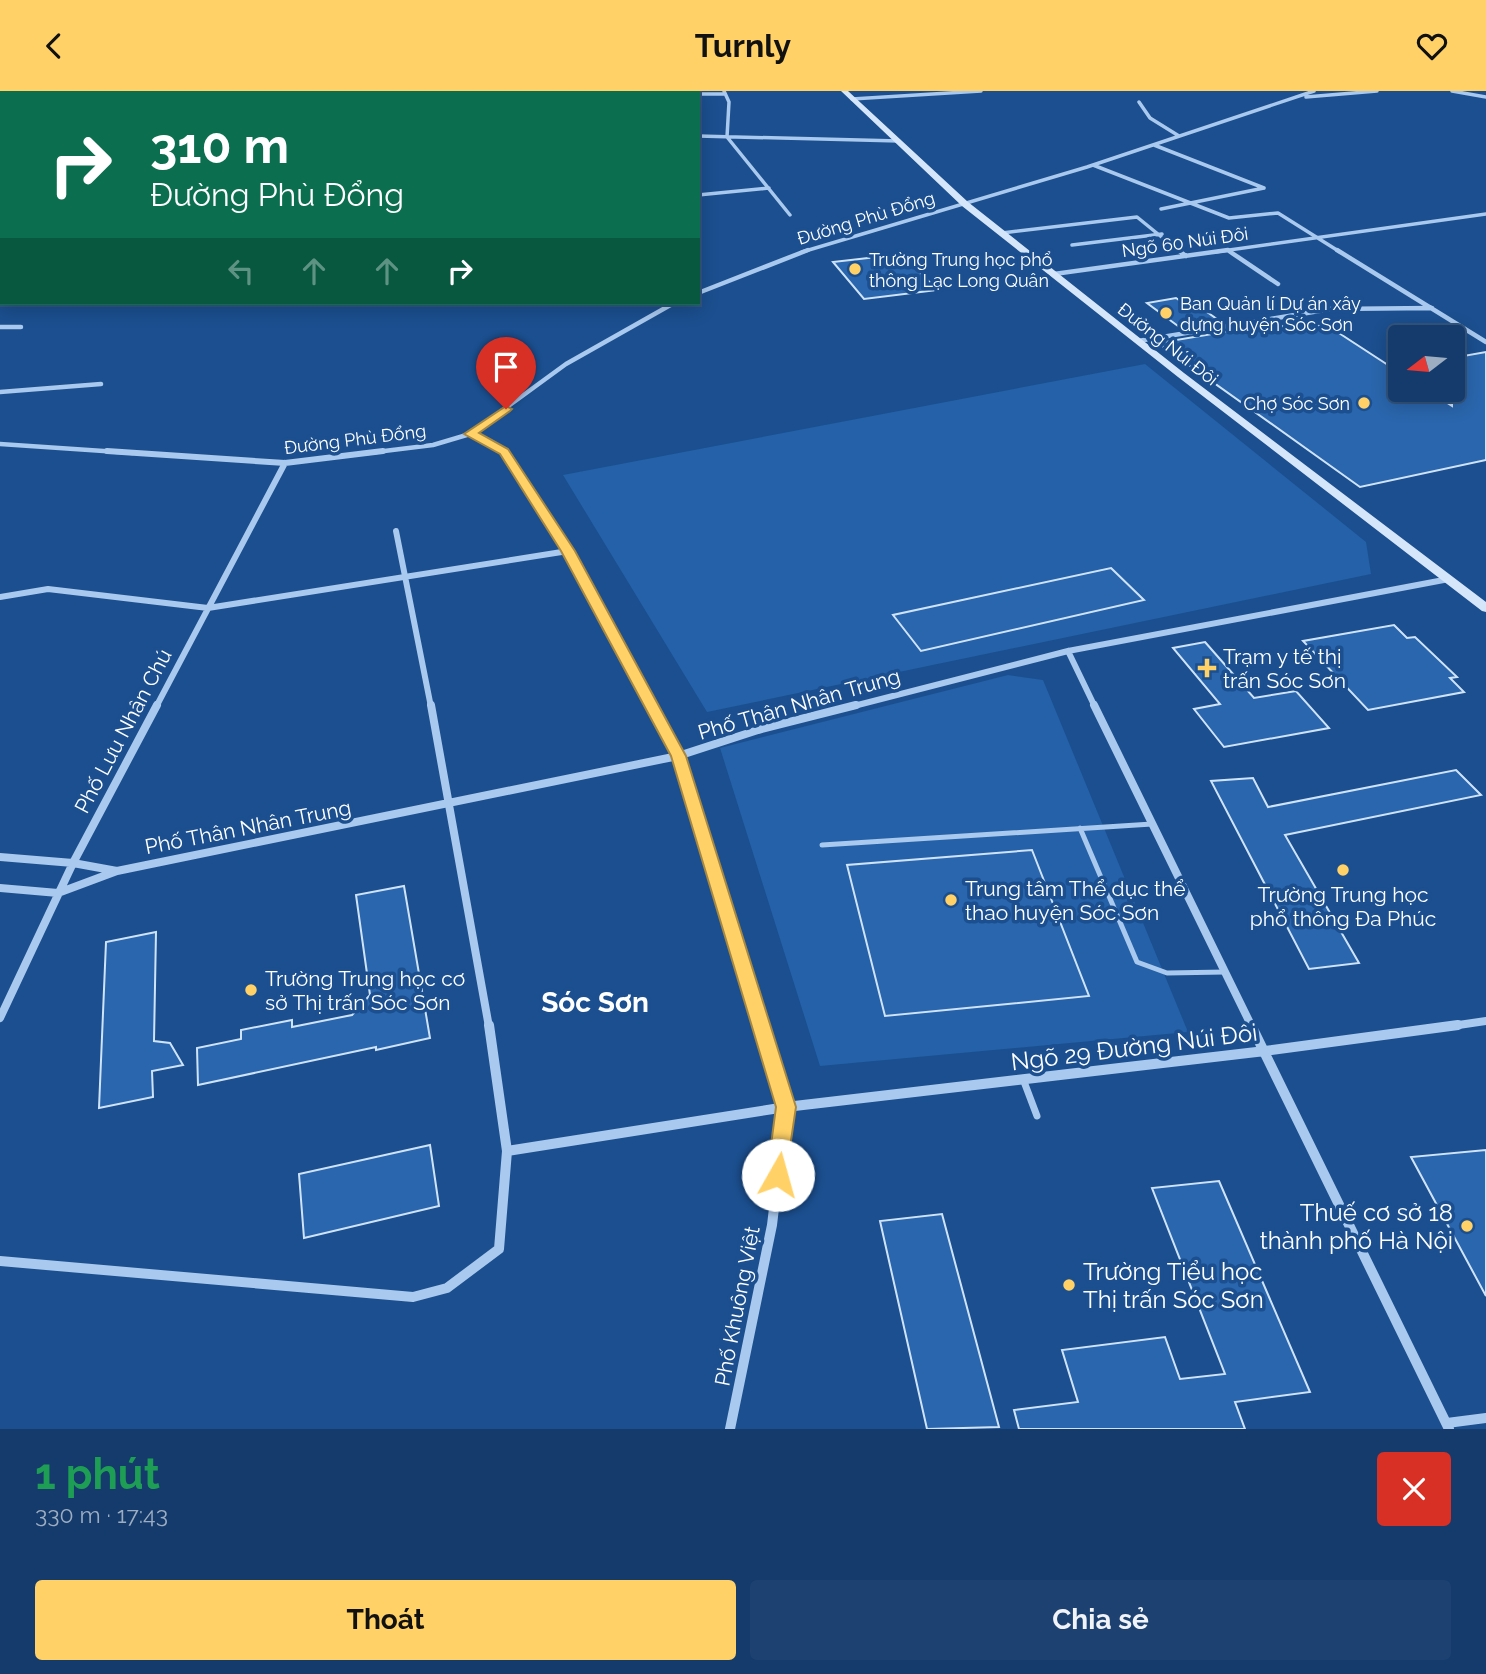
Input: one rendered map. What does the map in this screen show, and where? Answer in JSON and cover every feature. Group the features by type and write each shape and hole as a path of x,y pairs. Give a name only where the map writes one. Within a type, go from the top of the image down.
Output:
{"main road":[{"name":"Đường Núi Đôi","path":"844,91 965,204 1138,341 1486,608"}],"street":[{"path":"852,99 981,91"},
{"path":"1294,97 1314,91"},
{"path":"1294,97 1377,91"},
{"path":"1452,91 1486,97"},
{"path":"700,94 724,93 729,102 727,137 790,215"},
{"name":"Đường Phù Đổng","path":"700,292 784,257 1093,165 1294,97"},
{"path":"1139,102 1142,111 1153,121 1179,136"},
{"path":"700,136 899,141"},
{"path":"1154,145 1264,187 1161,209"},
{"path":"1093,165 1234,219 1278,213 1486,342"},
{"path":"700,195 769,188"},
{"name":"Ngõ 60 Núi Đôi","path":"1054,274 1321,239 1486,213"},
{"path":"1002,233 1137,216 1186,256"},
{"path":"1072,245 1162,234"},
{"path":"1228,250 1278,284"},
{"name":"Đường Phù Đổng","path":"0,445 285,463 433,445 470,434 566,364 661,305"},
{"path":"1138,341 1331,309 1432,308"},
{"path":"0,327 21,327"},
{"path":"0,392 102,384"},
{"name":"Phố Khuông Việt","path":"470,434 492,442 504,451 568,551 678,756 786,1107 772,1226 730,1429"},
{"name":"Phố Lưu Nhân Chú","path":"0,1018 73,863 285,463"},
{"path":"0,1261 413,1297 447,1288 499,1249 507,1151 500,1090 451,805 396,531"},
{"path":"0,597 48,589 208,608 568,551"},
{"name":"Phố Thân Nhân Trung","path":"0,888 58,893 117,871 451,805 678,756 758,730 1068,651 1450,579"},
{"path":"1068,651 1448,1426 1486,1417"},
{"name":"Phố Thân Nhân Trung","path":"0,857 73,863 117,871"},
{"name":"Ngõ 29 Đường Núi Đôi","path":"507,1151 786,1107 1265,1051 1486,1021"}],"lane":[{"path":"822,845 1152,824"},
{"path":"1080,828 1137,962 1150,972 1165,974 1225,972"},
{"path":"1023,1079 1037,1116"}],"shaded area":[{"path":"1145,364 1366,542 1371,574 707,712 563,475"},
{"name":"Trung tâm Thể dục thể thao huyện Sóc Sơn","path":"1008,675 1043,680 1188,1032 820,1066 720,748"}],"building":[{"path":"903,254 937,290 864,299 833,262"},
{"path":"1176,298 1192,309 1200,307 1221,322 1182,329 1147,303"},
{"name":"Chợ Sóc Sơn","path":"1278,323 1289,331 1325,324 1388,365 1388,403 1447,403 1452,406 1452,403 1465,403 1465,356 1486,352 1486,460 1360,487 1158,343"},
{"path":"1111,568 1144,600 921,651 893,615"},
{"path":"1394,625 1407,638 1415,637 1457,677 1450,678 1464,692 1368,710 1303,641"},
{"path":"1205,642 1254,698 1296,691 1329,728 1224,747 1194,709 1220,704 1173,648"},
{"path":"1456,770 1481,795 1285,835 1359,963 1309,969 1211,781 1253,778 1268,807"},
{"path":"1032,850 1089,996 885,1016 847,865"},
{"path":"404,886 430,1038 198,1085 197,1048 241,1039 241,1030 292,1020 292,1027 352,1015 370,995 356,895"},
{"path":"156,932 154,1041 170,1043 183,1065 152,1071 153,1097 99,1108 106,942"},
{"path":"430,1145 439,1206 304,1238 299,1174"},
{"name":"Thuế cơ sở 18 thành phố Hà Nội","path":"1486,1150 1486,1296 1411,1157"},
{"path":"1219,1181 1310,1392 1235,1402 1245,1429 1019,1429 1014,1410 1078,1402 1062,1350 1165,1337 1180,1379 1225,1374 1152,1188"},
{"path":"942,1214 999,1427 927,1429 880,1221"}],"place":[{"name":"Trường Trung học phổ thông Lạc Long Quân","path":"855,269"},
{"name":"Ban Quản lí Dự án xây dựng huyện Sóc Sơn","path":"1166,313"},
{"name":"Chợ Sóc Sơn","path":"1364,403"},
{"name":"Trạm y tế thị trấn Sóc Sơn","path":"1207,668"},
{"name":"Trường Trung học phổ thông Đa Phúc","path":"1343,870"},
{"name":"Trung tâm Thể dục thể thao huyện Sóc Sơn","path":"951,900"},
{"name":"Trường Trung học cơ sở Thị trấn Sóc Sơn","path":"251,990"},
{"name":"Thuế cơ sở 18 thành phố Hà Nội","path":"1467,1226"},
{"name":"Trường Tiểu học Thị trấn Sóc Sơn","path":"1069,1285"}],"district":[{"name":"Sóc Sơn","path":"595,1002"}],"route":[{"path":"506,409 470,434 492,442 504,451 568,551 678,756 786,1107 778,1175"}]}
